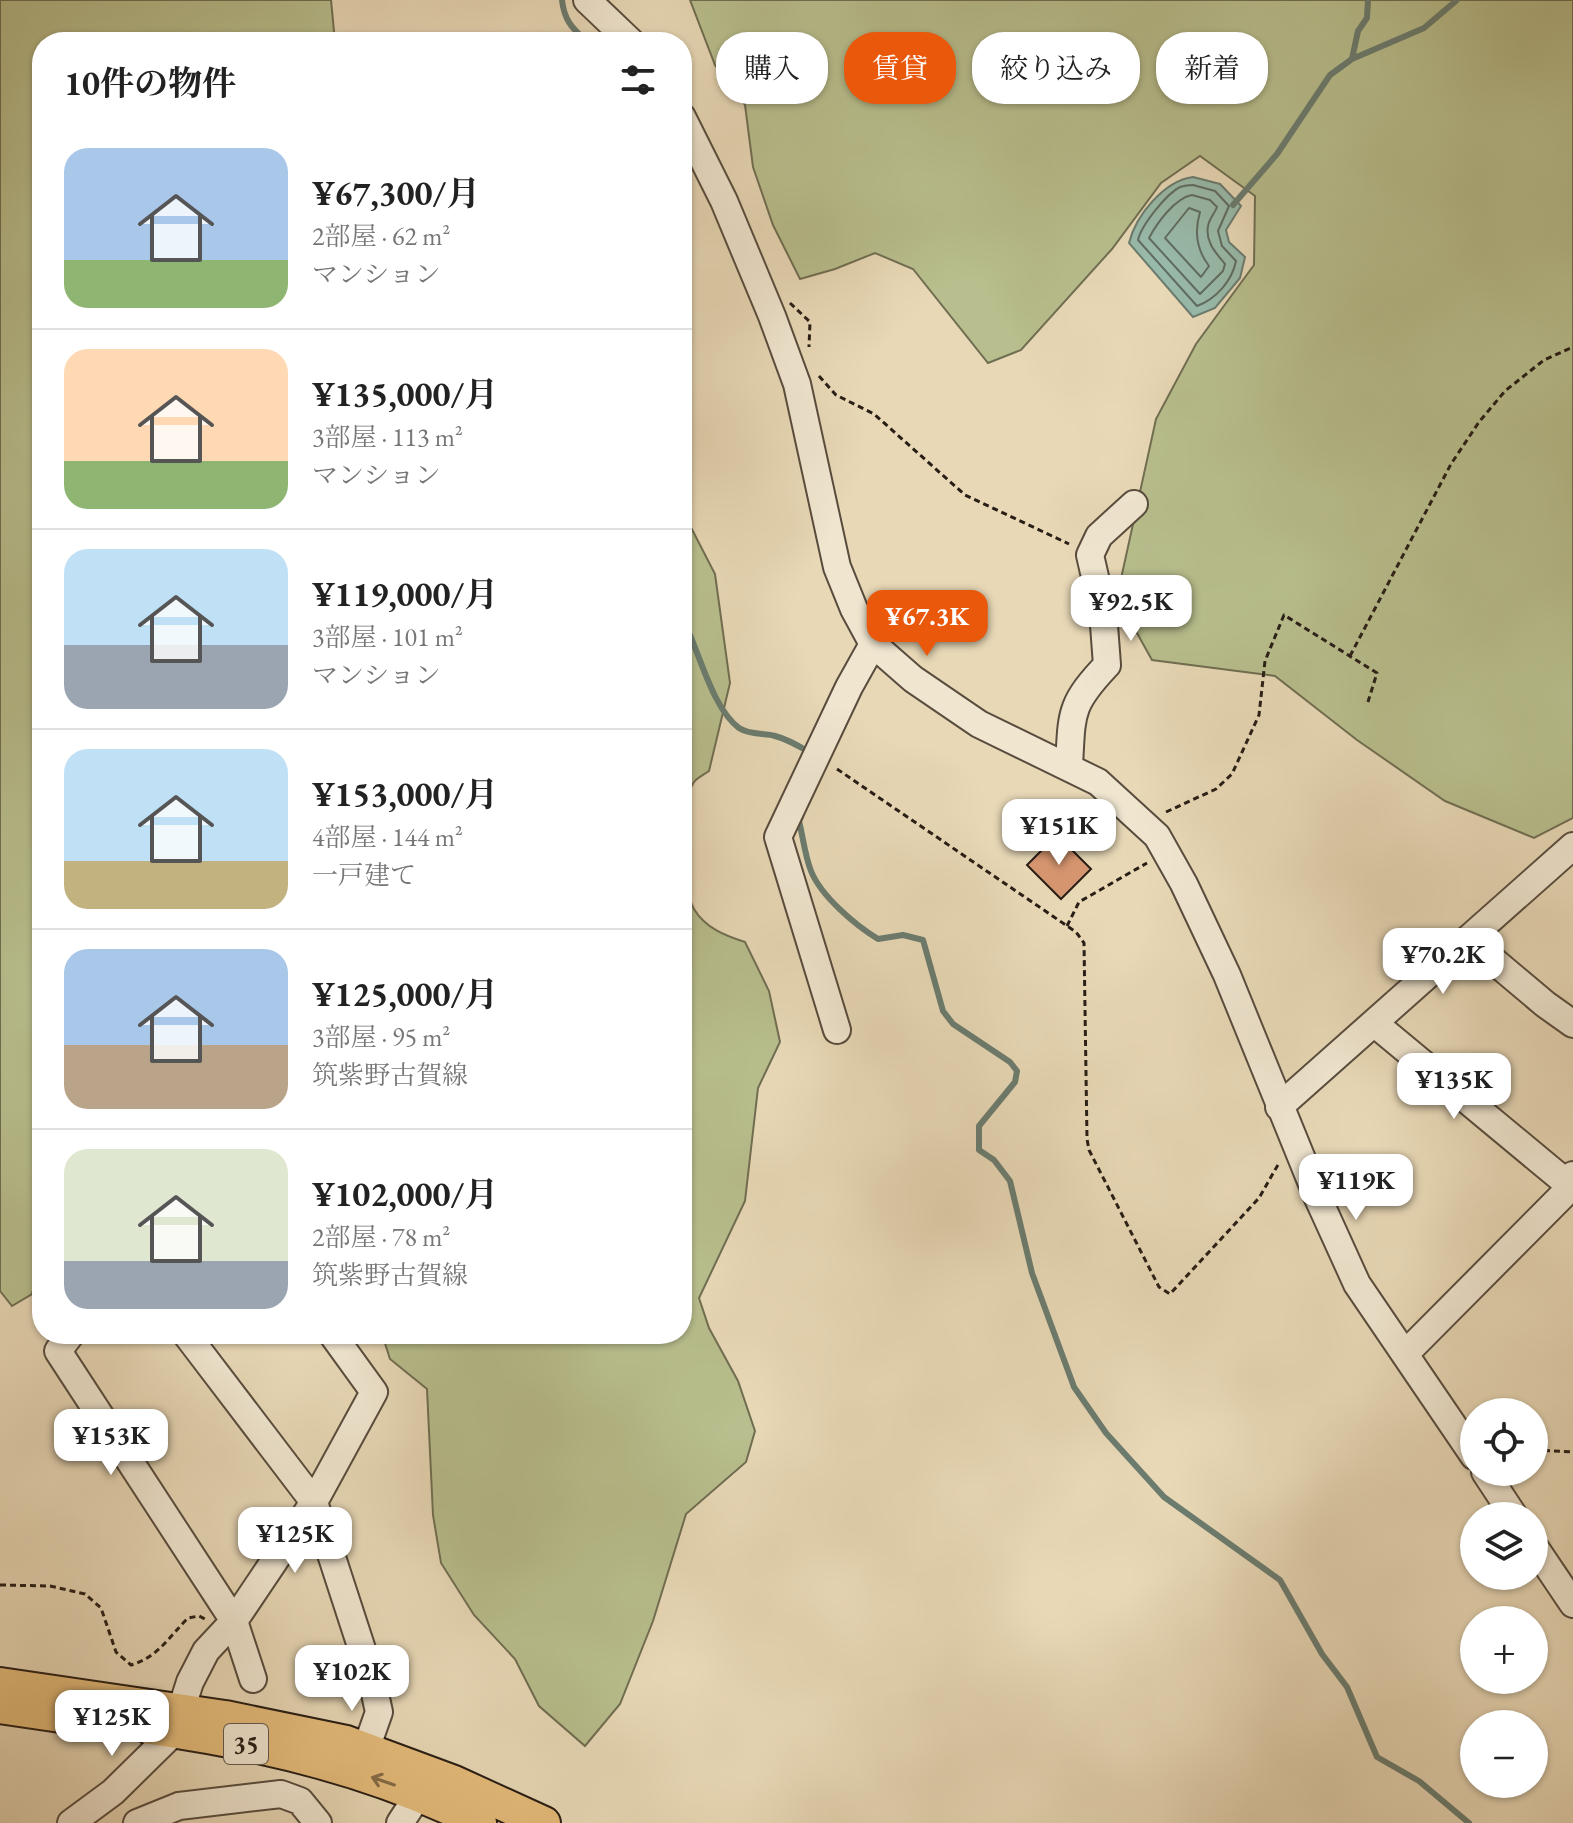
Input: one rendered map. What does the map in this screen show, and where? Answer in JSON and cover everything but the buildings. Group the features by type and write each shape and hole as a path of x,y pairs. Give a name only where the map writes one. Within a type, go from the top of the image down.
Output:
{"main road":[{"name":"35","path":"0,1684 177,1721 352,1771 419,1794 480,1823"},
{"name":"35","path":"0,1707 285,1729 346,1742 454,1782 544,1823"}],"street":[{"path":"587,0 621,32"},
{"path":"692,152 767,303 797,384 837,567 873,644 913,679 979,724 1098,782 1157,836 1184,884 1227,975 1279,1107 1357,1284 1460,1435"},
{"path":"1069,766 1072,715 1084,689 1107,665 1103,612 1090,555 1099,536 1134,504"},
{"path":"837,1030 778,837 849,687 873,644"},
{"path":"1279,1107 1573,846"},
{"path":"1469,940 1573,1024"},
{"path":"1374,1023 1571,1180 1562,1196 1406,1353"},
{"path":"63,1344 58,1351 227,1629 253,1679"},
{"path":"194,1344 314,1502 372,1680 379,1712 366,1749"},
{"path":"71,1823 113,1792 177,1721 206,1651 227,1629 314,1502 374,1392 339,1344"},
{"path":"1548,1567 1573,1604"},
{"path":"137,1823 281,1794 300,1801 318,1823"},
{"path":"400,1823 419,1794"}],"path":[{"path":"767,303 793,303 810,322 809,347"},
{"path":"1350,656 1444,477 1479,422 1505,391 1544,360 1573,347"},
{"path":"816,373 836,395 874,414 965,495 1090,555"},
{"path":"1145,822 1216,789 1232,774 1259,715 1265,661 1284,615 1377,673 1367,705"},
{"path":"812,765 1067,926 1084,943 1089,1150 1159,1287 1170,1294 1259,1198 1285,1151 1296,1146"},
{"path":"1067,926 1079,902 1166,852"},
{"path":"1548,1451 1573,1452"},
{"path":"0,1585 50,1586 85,1594 101,1608 116,1652 131,1665 147,1661 163,1648 188,1618 199,1616 227,1629"}],"green space":[{"path":"0,0 331,0 334,32 32,32 32,1294 12,1306 0,1291"},
{"path":"690,0 1573,0 1573,818 1534,838 1445,801 1357,740 1275,676 1152,660 1117,597 1156,419 1196,344 1254,265 1255,196 1200,156 1161,183 1112,249 1021,350 988,363 913,269 875,253 800,279 773,225 753,167 744,104 828,104 828,32 716,32 715,65"},
{"path":"692,529 715,574 730,683 709,771 692,786"},
{"path":"692,904 710,926 745,942 769,991 780,1042 758,1088 745,1201 699,1298 709,1328 738,1381 755,1431 746,1462 686,1514 653,1621 620,1704 585,1746 539,1706 515,1659 474,1615 441,1563 433,1515 427,1389 390,1359 385,1344 692,1344"}],"water":[{"path":"1193,177 1220,184 1241,206 1226,230 1229,242 1245,257 1240,278 1215,308 1193,317 1129,243 1138,221 1153,201 1172,185"}],"waterway":[{"path":"562,0 565,13 577,32"},
{"path":"1233,205 1277,154 1330,75 1352,59 1358,31 1367,18 1368,0"},
{"path":"1352,59 1424,28 1457,0"},
{"path":"692,641 713,692 729,719 743,730 779,737 809,752"},
{"path":"801,817 799,821 809,865 816,881 831,900 878,939 903,935 923,940 943,1011 953,1024 1010,1062 1017,1071 1015,1082 979,1126 979,1150 994,1160 1010,1181 1032,1273 1074,1387 1106,1433 1164,1497 1280,1580 1322,1654 1347,1687 1377,1757 1419,1781 1469,1823"}]}
